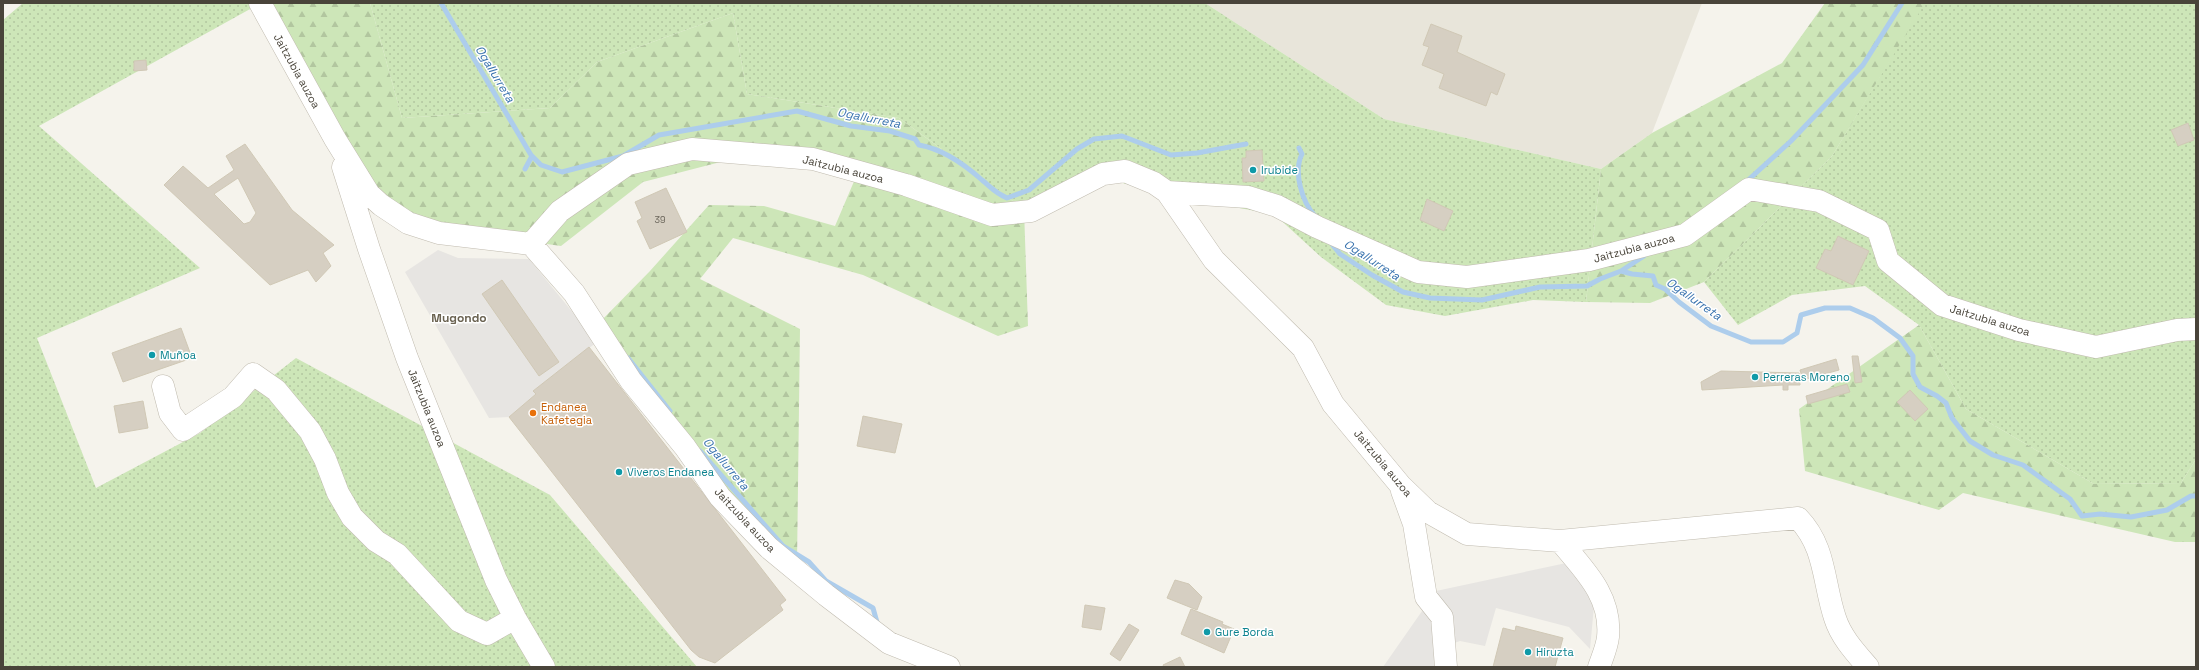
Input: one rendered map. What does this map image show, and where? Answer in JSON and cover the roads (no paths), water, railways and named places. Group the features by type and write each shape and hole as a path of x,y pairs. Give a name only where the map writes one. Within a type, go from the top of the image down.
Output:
{"street":[{"name":"Jaitzubia auzoa","path":"260,3 335,139 369,194 381,205 408,223 438,233 531,244 574,293 631,380 685,447 720,497 769,548 826,595 889,643 949,667"},
{"name":"Jaitzubia auzoa","path":"335,139 369,249 407,358 496,580 515,618 544,667"},
{"name":"Jaitzubia auzoa","path":"531,244 560,211 628,164 692,149 813,159 906,185 992,215 1031,211 1103,174 1125,171 1154,182 1167,192 1214,260 1303,348 1333,404 1401,486 1428,512 1467,534 1560,541 1798,518 1810,531 1817,545 1835,620 1848,643 1868,667"},
{"name":"Jaitzubia auzoa","path":"1167,192 1248,197 1277,206 1317,227 1418,272 1467,277 1589,260 1685,235 1749,189 1819,201 1878,230 1888,261 1942,305 2019,330 2096,347 2177,330 2196,329"},
{"path":"163,386 170,413 183,430 234,397 253,374 276,390 310,431 325,459 338,493 352,517 376,541 397,554 459,621 487,634 515,618"},
{"path":"1401,486 1414,524 1426,597 1442,617 1446,667"},
{"path":"1560,541 1596,584 1606,606 1608,638 1599,667"}],"waterway":[{"name":"Ogallurreta","path":"441,3 531,155 541,165 562,172 623,156 659,135 797,111 851,126 890,131 915,139 919,145 936,150 953,158 996,192 1007,198 1029,190 1077,149 1094,139 1122,136 1171,155 1197,153 1246,144"},
{"path":"1746,182 1791,141 1863,65 1902,3"},
{"name":"Ogallurreta","path":"1299,148 1302,154 1298,169 1300,186 1306,203 1315,216"},
{"name":"Ogallurreta","path":"525,169 532,156"},
{"name":"Ogallurreta","path":"1331,243 1340,254 1372,275 1403,292 1430,298 1482,300 1540,287 1587,286 1621,271 1632,274 1653,276 1656,285 1665,289 1679,302 1711,326 1751,342 1783,342 1797,333 1801,315 1825,308 1850,308 1873,318 1900,338 1913,356 1913,374 1920,387 1937,396 1946,403 1952,418 1970,441 1993,455 2023,465 2070,499 2082,516 2100,514 2131,517 2167,510 2191,496 2196,496"},
{"path":"1621,271 1644,256"},
{"name":"Ogallurreta","path":"628,358 670,411"},
{"name":"Ogallurreta","path":"700,451 783,546 809,562 826,581 873,608 878,626"}],"place":[{"name":"Irubide","path":"1253,170"},
{"name":"Muñoa","path":"152,355"},
{"name":"Perreras Moreno","path":"1755,377"},
{"name":"Endanea Kafetegia","path":"533,413"},
{"name":"Viveros Endanea","path":"619,472"},
{"name":"Gure Borda","path":"1207,632"},
{"name":"Hiruzta","path":"1528,652"}],"district":[{"name":"Mugondo","path":"459,318"}]}
